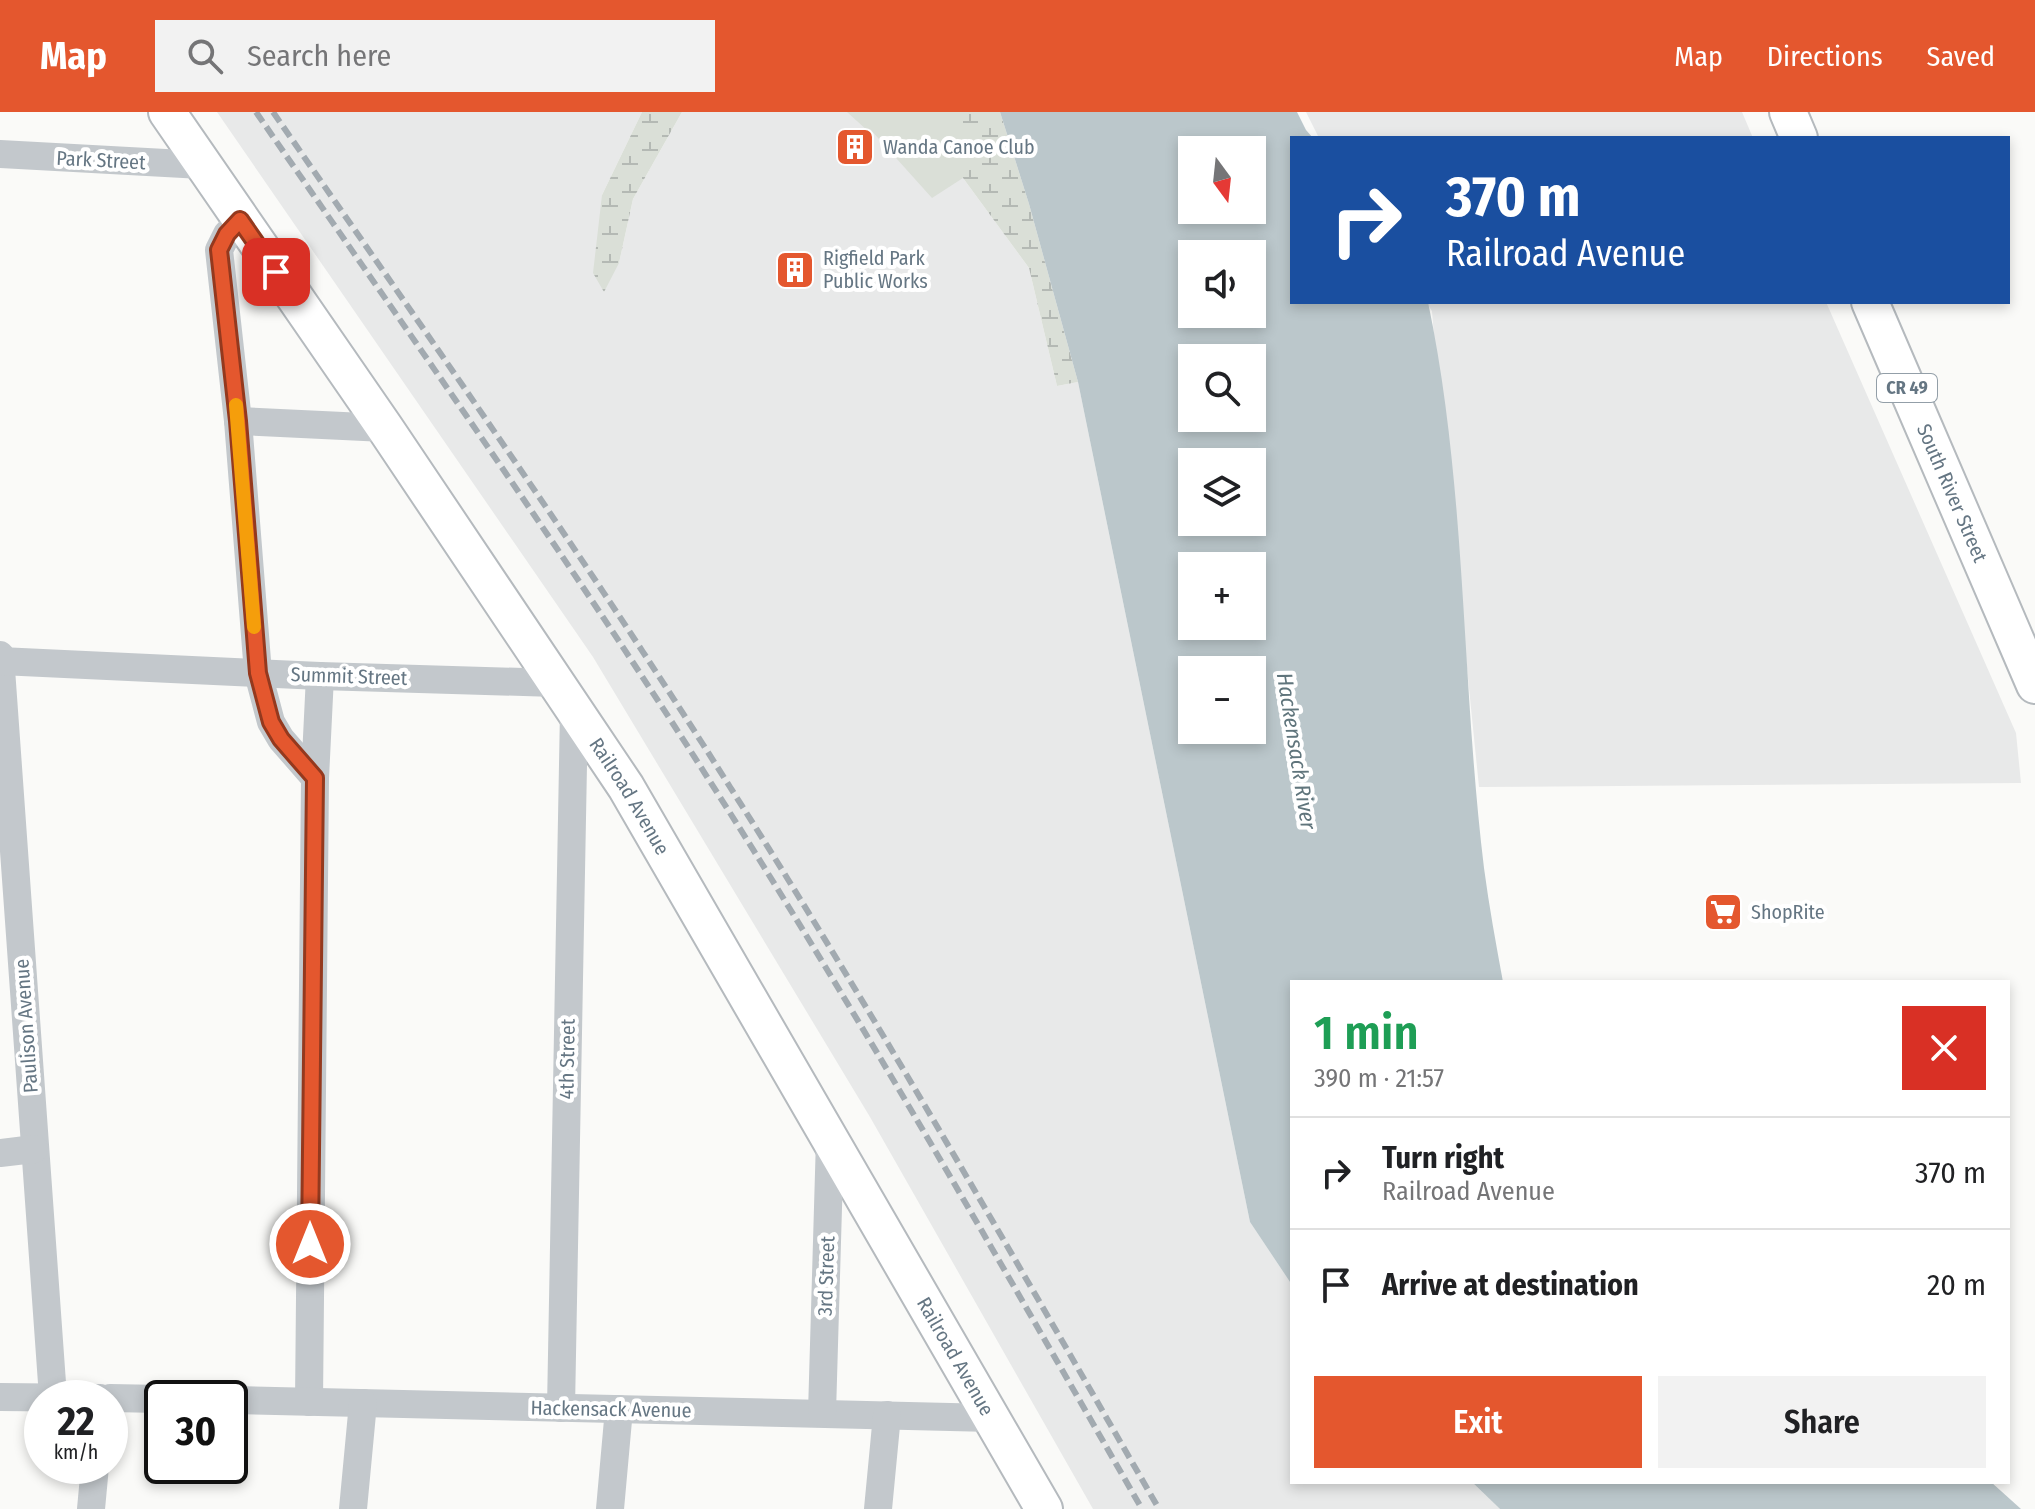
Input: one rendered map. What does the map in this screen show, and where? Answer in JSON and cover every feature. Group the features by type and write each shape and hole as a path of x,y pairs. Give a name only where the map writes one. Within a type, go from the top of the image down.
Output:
{"main road":[{"name":"Railroad Avenue","path":"167,112 385,428 626,787 1044,1509"},
{"path":"1788,112 1798,136"},
{"name":"South River Street","path":"1871,304 2035,685"}],"street":[{"name":"Park Street","path":"0,154 202,165"},
{"path":"240,220 227,234 219,250 238,421 258,673 271,722 281,739 315,778"},
{"path":"238,421 385,428"},
{"name":"Paulison Avenue","path":"0,655 8,906 34,1149 52,1380"},
{"name":"Summit Street","path":"0,661 320,676 564,697"},
{"path":"309,1402 315,778 320,676"},
{"name":"4th Street","path":"561,1408 564,697"},
{"name":"3rd Street","path":"822,1413 830,1139"},
{"path":"0,1153 34,1149"},
{"path":"0,1397 24,1397"},
{"name":"Hackensack Avenue","path":"248,1400 992,1418"},
{"path":"353,1509 363,1403"},
{"path":"610,1509 619,1409"},
{"path":"878,1509 887,1415"},
{"path":"91,1509 93,1484"}],"shaded area":[{"path":"217,112 642,112 602,195 619,263 633,199 682,112 963,112 963,178 1029,268 1057,386 1078,382 1250,1222 1290,1282 1290,1484 1474,1484 1500,1509 1093,1509 870,1117 593,657"},
{"path":"1306,112 1742,112 1752,136 1318,136"},
{"path":"1427,304 1827,304 2016,733 2021,783 1479,787 1455,550 1450,534 1432,311"}],"green space":[{"path":"642,112 682,112 633,199 619,263 604,292 593,273 602,195"},
{"path":"847,112 963,112 963,178 932,198 870,129 868,131"},
{"path":"963,112 1000,112 1078,382 1057,386 1029,268 963,178"}],"water":[{"name":"Hackensack River","path":"1000,112 1297,112 1311,136 1290,136 1290,304 1428,304 1450,442 1477,797 1486,882 1503,980 1290,980 1290,1282 1250,1222 1078,382"},
{"path":"1474,1484 1993,1484 2021,1509 1500,1509"}],"railway":[{"path":"256,112 548,536 718,794 881,1060 1142,1509"},
{"path":"273,112 562,531 730,787 895,1055 1159,1509"}],"slow traffic":[{"path":"236,405 254,627"}],"place":[{"name":"Wanda Canoe Club","path":"855,147"},
{"name":"Rigfield Park Public Works","path":"795,270"},
{"name":"ShopRite","path":"1723,912"}],"route":[{"path":"276,272 240,220 227,234 219,250 238,421 258,673 271,722 281,739 315,778 310,1244"}]}
